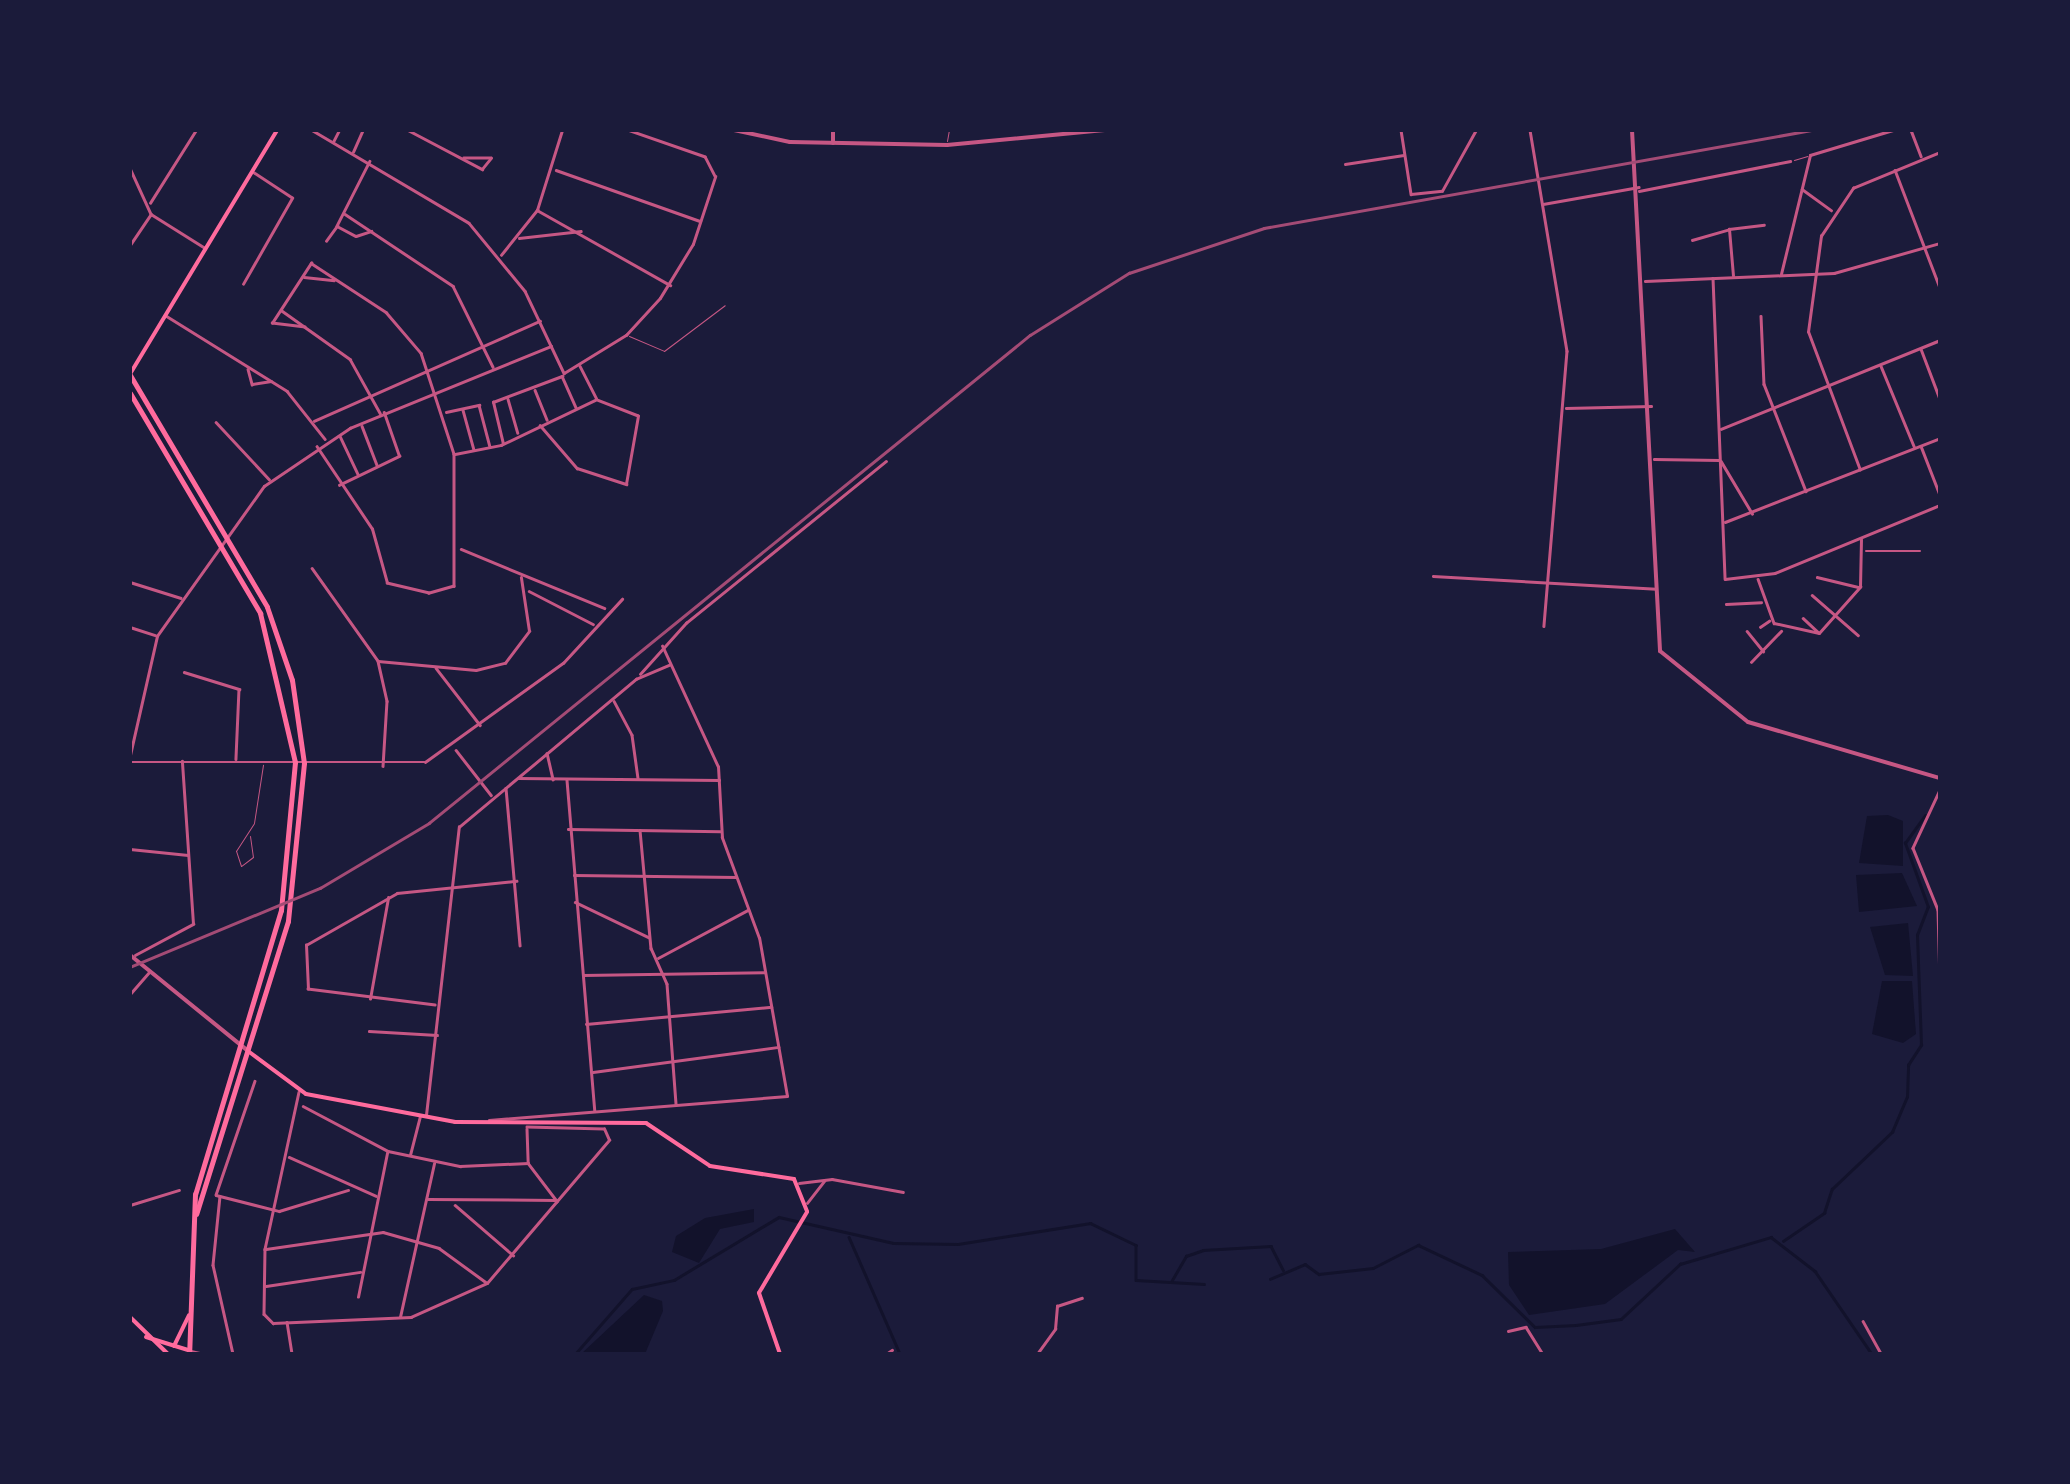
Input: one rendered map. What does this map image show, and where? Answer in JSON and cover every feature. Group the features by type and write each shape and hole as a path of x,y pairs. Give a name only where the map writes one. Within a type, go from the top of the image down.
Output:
{"main road":[{"path":"193,1226 296,884 304,763 279,636 228,531 130,375 277,130"},
{"path":"130,392 222,538 272,646 294,762 288,879 204,1156 193,1226 189,1352 169,1351 142,1334 130,1317"},
{"path":"248,1051 299,1092 423,1116 486,1123 646,1122 710,1166 799,1184 807,1203 804,1220 759,1292 780,1354"},
{"path":"169,1351 189,1315"}],"street":[{"path":"149,204 196,130"},
{"path":"312,130 458,214 500,256 540,320 564,373 626,334 670,284 702,222 716,178 709,159 627,130"},
{"path":"332,142 340,130"},
{"path":"353,153 363,130"},
{"path":"408,130 482,169 490,158 478,152 464,158"},
{"path":"500,256 519,238 537,210 556,170 562,130"},
{"path":"734,130 833,143 947,145 1107,130"},
{"path":"833,130 833,143"},
{"path":"1401,130 1411,194 1442,191 1476,130"},
{"path":"1530,130 1567,351 1544,626"},
{"path":"1632,130 1645,281 1664,659 1740,718 1940,778"},
{"path":"1781,275 1810,155 1893,130"},
{"path":"1911,130 1922,159"},
{"path":"1860,470 1808,332 1813,275 1832,210 1895,168 1940,152"},
{"path":"1346,164 1404,154"},
{"path":"326,241 345,214 370,161"},
{"path":"1542,204 1790,161"},
{"path":"130,168 151,214 206,249"},
{"path":"1895,168 1940,288"},
{"path":"556,170 702,222"},
{"path":"242,284 292,198 252,172"},
{"path":"1802,189 1832,210"},
{"path":"537,210 587,232 670,284"},
{"path":"130,245 151,214"},
{"path":"345,214 453,286 485,344 494,369"},
{"path":"1692,240 1764,225"},
{"path":"338,226 356,236 372,230"},
{"path":"130,228 137,232"},
{"path":"1730,230 1733,278"},
{"path":"519,238 587,232"},
{"path":"1645,281 1813,275 1940,243"},
{"path":"305,327 272,323 311,263 396,320 429,368 439,391 454,454 458,548 450,589 393,588 372,529 337,486 316,447"},
{"path":"302,276 338,279"},
{"path":"1713,278 1725,579 1758,578 1940,506"},
{"path":"280,310 350,360 371,392 399,456 337,486"},
{"path":"165,315 272,381 314,422 326,440"},
{"path":"1761,316 1773,407 1806,491"},
{"path":"314,422 371,392 540,320"},
{"path":"1720,429 1940,340"},
{"path":"130,756 157,636 222,538 270,480 326,440 361,423 551,346"},
{"path":"1920,348 1940,399"},
{"path":"1881,364 1914,448"},
{"path":"246,366 252,384 272,381"},
{"path":"540,425 576,468 626,484 638,416 596,400 580,366"},
{"path":"503,445 492,402 562,376 577,410"},
{"path":"534,388 548,422"},
{"path":"507,398 518,433"},
{"path":"454,454 503,445 518,433 596,400"},
{"path":"445,412 480,406 490,448"},
{"path":"1564,408 1651,406"},
{"path":"463,408 474,450"},
{"path":"216,422 270,480"},
{"path":"361,423 378,466"},
{"path":"338,434 358,475"},
{"path":"1724,522 1940,438"},
{"path":"1920,446 1940,495"},
{"path":"1654,459 1720,460"},
{"path":"1720,460 1752,514"},
{"path":"636,678 662,646 886,461"},
{"path":"1758,578 1770,620 1782,629 1820,633 1839,618 1860,587 1865,550 1860,538"},
{"path":"458,548 521,578 605,609"},
{"path":"1865,550 1920,550"},
{"path":"312,568 378,660 387,702 382,767"},
{"path":"1434,576 1658,590"},
{"path":"378,660 476,670 512,658 529,631 526,589 521,578"},
{"path":"1816,578 1860,587"},
{"path":"130,582 182,599"},
{"path":"526,589 595,625"},
{"path":"1812,595 1858,635"},
{"path":"130,762 236,760 382,767 455,749 595,625 605,609 622,599"},
{"path":"1726,604 1762,602"},
{"path":"1803,618 1820,633"},
{"path":"1760,627 1770,620"},
{"path":"130,628 157,636"},
{"path":"1751,662 1782,629"},
{"path":"1747,631 1764,652"},
{"path":"486,1123 498,1114 787,1096 766,972 721,831 721,780 662,646"},
{"path":"410,1157 423,1116 439,1035 437,1005 458,827 636,678 657,663 671,666"},
{"path":"436,666 482,727"},
{"path":"184,672 237,686 236,760"},
{"path":"612,699 632,735 638,780"},
{"path":"455,749 493,797"},
{"path":"547,753 553,780"},
{"path":"182,759 189,932 131,956 248,1051"},
{"path":"517,777 721,780"},
{"path":"566,780 567,829 595,1110"},
{"path":"506,786 520,946"},
{"path":"1940,790 1913,848 1938,910 1940,982"},
{"path":"567,829 721,831"},
{"path":"640,830 650,937 664,972 670,1015 676,1104"},
{"path":"130,849 188,856"},
{"path":"572,875 737,878"},
{"path":"437,1005 369,1000 308,988 306,945 389,898 516,881"},
{"path":"369,1000 389,898"},
{"path":"575,902 650,937"},
{"path":"657,958 749,910"},
{"path":"130,994 149,971"},
{"path":"582,975 766,972"},
{"path":"586,1024 772,1007"},
{"path":"369,1031 439,1035"},
{"path":"591,1072 780,1046"},
{"path":"233,1354 212,1265 218,1195 255,1080"},
{"path":"299,1092 301,1105 265,1249 267,1318 286,1322 400,1318 438,1312 486,1283 514,1256 557,1201 608,1133 527,1125 528,1163 557,1201"},
{"path":"301,1105 388,1151 410,1157 435,1162 528,1163"},
{"path":"358,1297 360,1272 388,1151"},
{"path":"287,1156 348,1190 378,1196"},
{"path":"400,1318 435,1162"},
{"path":"799,1184 825,1179 902,1192"},
{"path":"807,1203 825,1179"},
{"path":"130,1205 179,1190"},
{"path":"218,1195 272,1209 319,1205 348,1190"},
{"path":"427,1199 455,1205 557,1201"},
{"path":"455,1205 514,1256"},
{"path":"265,1249 371,1231 418,1240 486,1283"},
{"path":"264,1286 360,1272"},
{"path":"1038,1354 1055,1330 1057,1306 1082,1298"},
{"path":"1863,1321 1881,1354"},
{"path":"286,1322 292,1354"},
{"path":"1508,1331 1526,1327 1543,1354"},
{"path":"886,1354 892,1350"},
{"path":"189,1352 204,1354"}],"lane":[{"path":"947,145 949,130"},
{"path":"1790,161 1810,155"},
{"path":"626,334 664,351 725,305"},
{"path":"250,836 236,851 241,866 253,857 250,836 263,762"}],"shaded area":[{"path":"1888,815 1903,821 1903,866 1859,863 1867,816"},
{"path":"1902,873 1917,906 1859,912 1856,875"},
{"path":"1908,923 1913,976 1885,975 1870,927"},
{"path":"1882,981 1912,981 1916,1034 1903,1043 1872,1034"},
{"path":"754,1209 754,1222 720,1229 699,1263 672,1252 676,1236 705,1218"},
{"path":"1675,1229 1695,1252 1678,1250 1605,1304 1529,1315 1509,1285 1508,1252 1601,1249"},
{"path":"644,1295 662,1301 663,1311 645,1354 581,1354"}],"waterway":[{"path":"1783,1241 1824,1213 1832,1189 1892,1132 1907,1097 1908,1065 1921,1045 1917,935 1928,907 1905,843 1925,815"},
{"path":"575,1354 632,1289 674,1280 779,1217 893,1243 958,1244 1090,1223 1136,1245 1136,1280 1204,1284"},
{"path":"849,1237 900,1354"},
{"path":"1270,1279 1305,1264 1319,1274 1373,1268 1418,1245 1482,1275 1535,1327 1576,1325 1621,1319 1680,1264 1771,1237 1815,1271 1872,1354"},
{"path":"1171,1282 1186,1256 1203,1250 1271,1246 1283,1270"}],"railway":[{"path":"130,967 320,888 429,823 1030,335 1129,273 1264,228 1812,130"}]}
